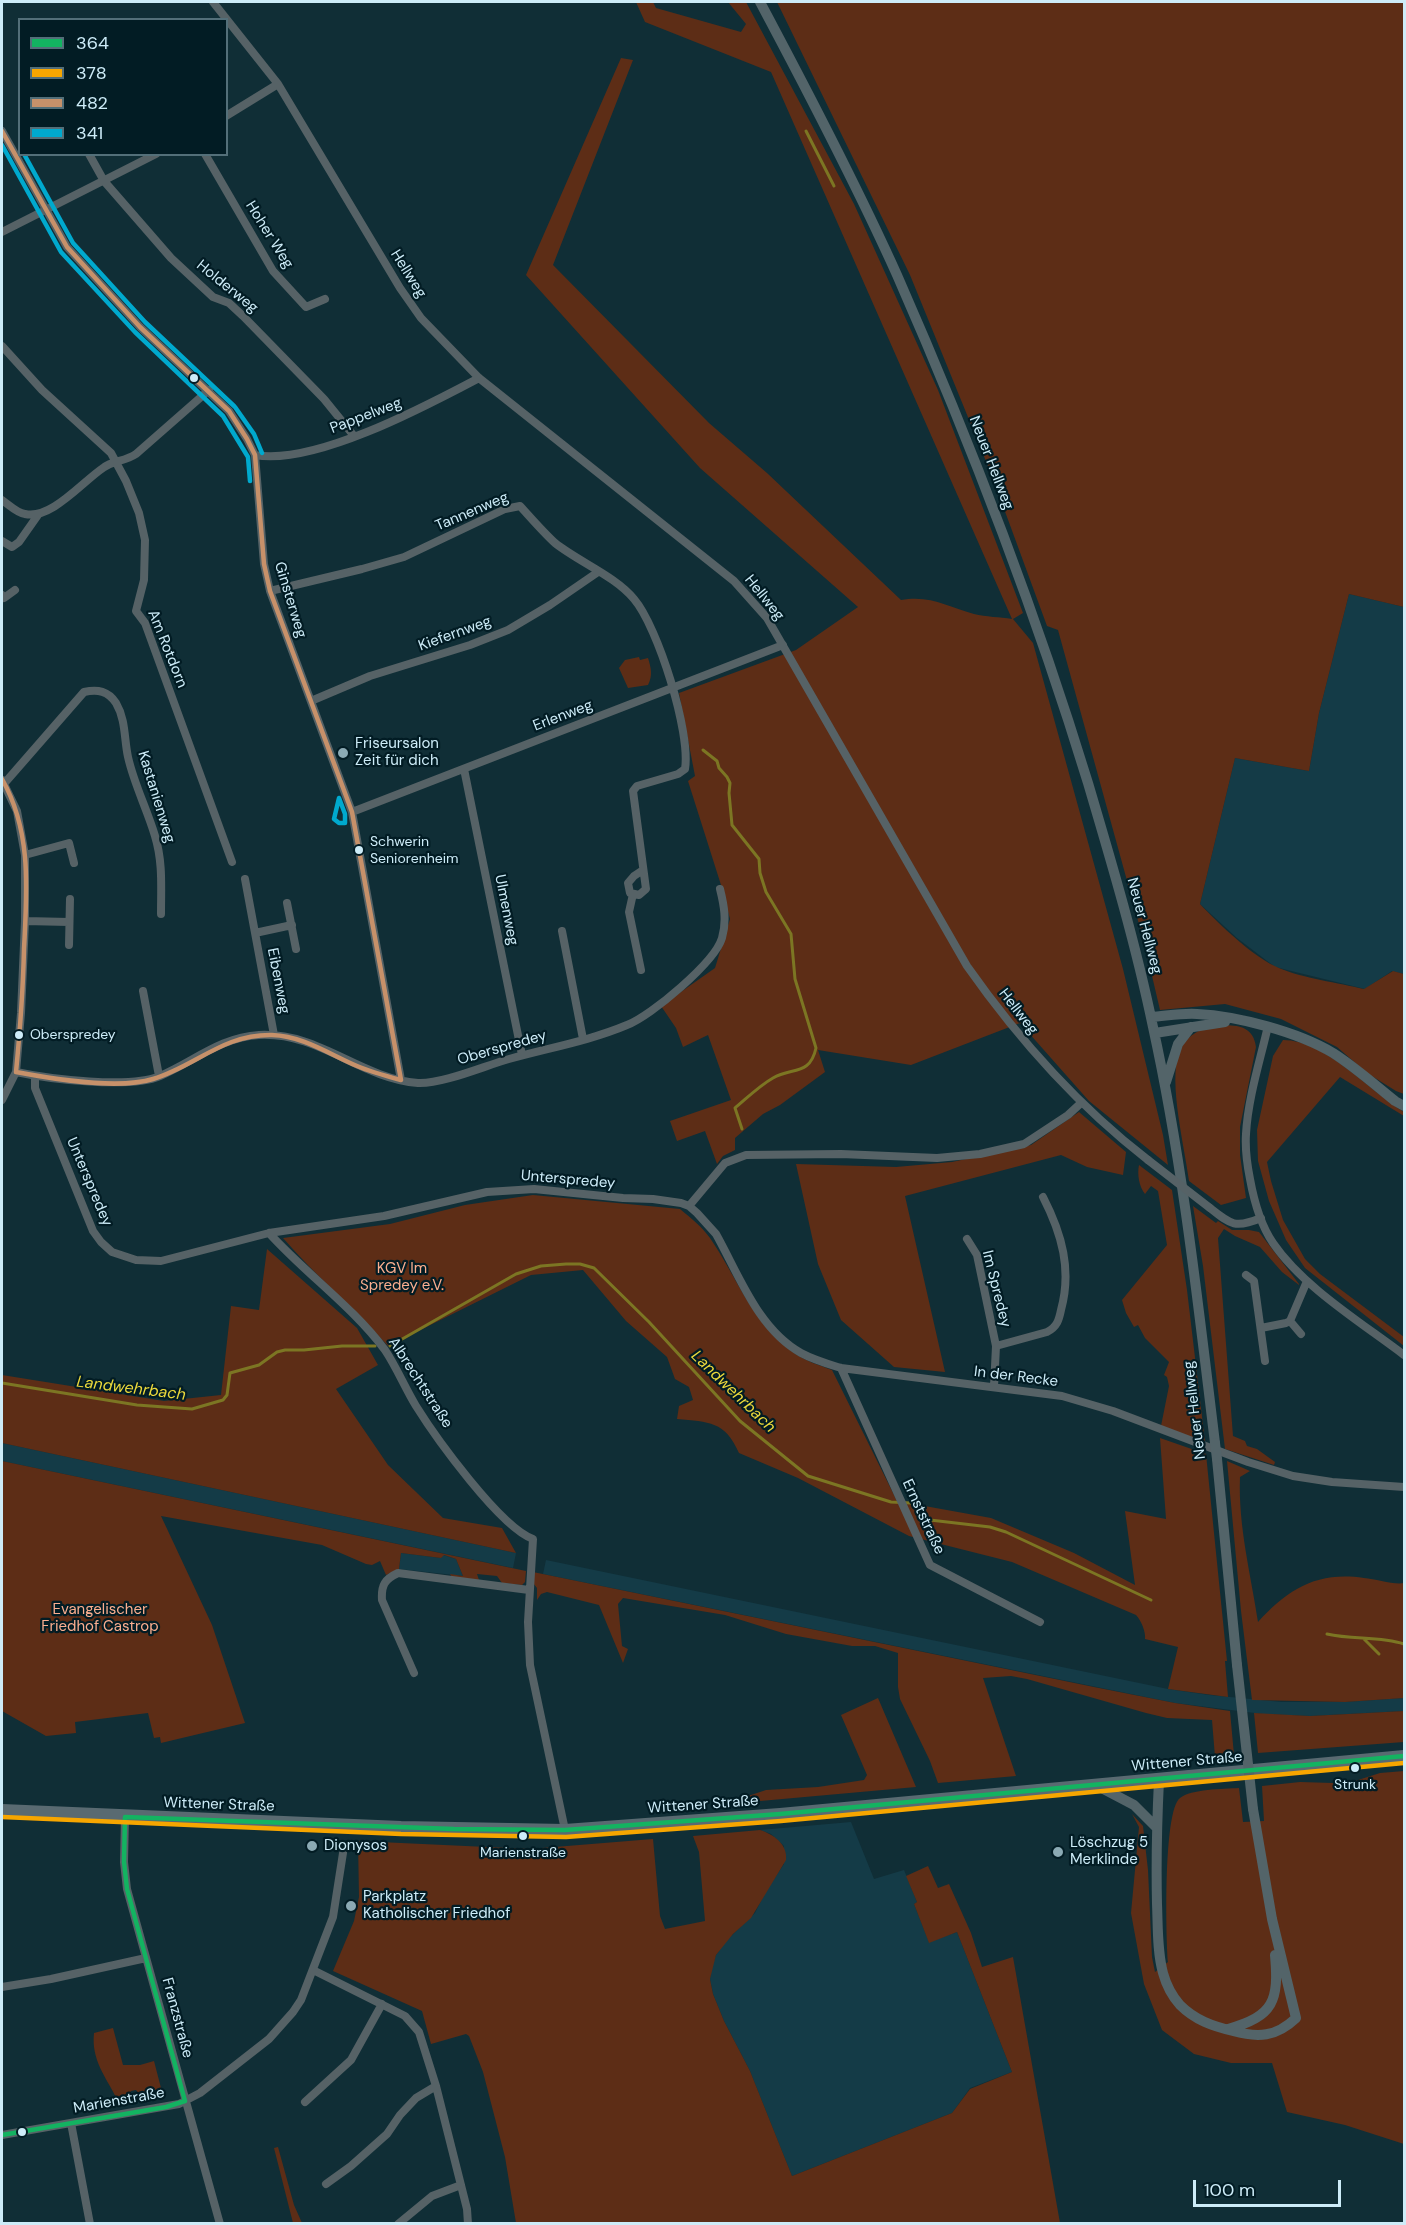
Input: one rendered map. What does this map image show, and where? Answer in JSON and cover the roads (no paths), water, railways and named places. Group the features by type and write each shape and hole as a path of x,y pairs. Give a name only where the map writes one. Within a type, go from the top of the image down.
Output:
{"main road":[{"name":"Neuer Hellweg","path":"760,2 820,116 891,262 966,436 1033,612 1063,703 1131,930 1155,1033 1184,1202 1215,1443 1253,1809 1272,1919 1296,2018 1285,2029 1273,2034 1248,2036 1207,2024 1179,2004 1168,1986 1163,1972 1158,1926 1159,1780"},
{"path":"1151,1017 1197,1014 1268,1026 1311,1041 1333,1053 1404,1106"},
{"path":"1155,1033 1239,1021"},
{"path":"1165,1086 1178,1044 1191,1027"},
{"name":"Wittener Straße","path":"2,1810 125,1817 432,1828 565,1830 780,1814 1404,1756"},
{"path":"1096,1785 1134,1805 1157,1828"},
{"name":"Neuer Hellweg","path":"1225,2030 1258,2018 1268,2009 1274,1997 1277,1983 1272,1919"}],"street":[{"name":"Hellweg","path":"213,2 226,18"},
{"name":"Hellweg","path":"228,21 278,84 400,288 421,318 479,378 734,581 767,618 967,966 1023,1041 1118,1137 1228,1222 1243,1225 1261,1218"},
{"path":"228,115 278,84"},
{"name":"Ginsterweg","path":"2,131 67,247 109,295 157,344 229,411 255,455 264,564 270,591 352,812 401,1080"},
{"name":"Holderweg","path":"90,156 104,181 171,258 213,297 229,303 243,316 324,399 354,436"},
{"path":"2,232 152,156"},
{"name":"Hoher Weg","path":"206,156 273,271 306,306 325,299"},
{"name":"Am Rotdorn","path":"2,346 42,390 111,453 126,480 139,513 145,540 144,580 136,611 145,624 232,862"},
{"name":"Pappelweg","path":"255,455 267,457 306,452 354,436 416,411 479,378"},
{"path":"2,500 23,514 38,515 50,510 105,466 126,461 136,454 209,390"},
{"name":"Tannenweg","path":"270,591 404,557 505,509 520,506 555,542 633,598 644,612 672,687 686,748 686,769 678,774 637,786 633,791 643,870"},
{"path":"2,541 12,547 20,542 38,515"},
{"name":"Kiefernweg","path":"311,701 370,676 470,645 508,630 550,606 598,572"},
{"path":"2,595 4,597 15,590"},
{"name":"Erlenweg","path":"352,812 783,645"},
{"name":"Kastanienweg","path":"2,783 84,692 97,690 106,693 116,703 123,720 127,755 155,836 161,870 161,914"},
{"name":"Ulmenweg","path":"464,769 522,1055"},
{"path":"2,783 17,810 25,855 25,921 16,1072 2,1100"},
{"path":"25,855 69,843 74,863"},
{"path":"643,870 646,889 639,895 630,893 628,884 643,870"},
{"name":"Eibenweg","path":"245,879 274,1035"},
{"name":"Oberspredey","path":"16,1072 35,1076 130,1083 159,1076 232,1039 274,1035 301,1039 320,1046 357,1066 401,1080 435,1082 522,1055 604,1034 630,1024 705,966 722,940 726,923 720,889"},
{"path":"633,894 629,912 640,970"},
{"path":"69,945 70,899"},
{"name":"Eibenweg","path":"287,903 296,949"},
{"path":"25,921 69,922"},
{"name":"Eibenweg","path":"255,933 292,926"},
{"path":"562,931 583,1039"},
{"path":"143,991 159,1076"},
{"path":"1268,1026 1250,1103 1246,1132 1246,1154 1254,1198 1261,1218 1272,1242 1307,1281 1404,1355"},
{"name":"Unterspredey","path":"35,1076 35,1088 93,1231 112,1252 136,1260 161,1262 269,1233 394,1214 487,1192 514,1189 653,1199 689,1206"},
{"path":"689,1206 725,1163 746,1155 851,1154 937,1158 980,1154 1024,1144 1082,1103"},
{"name":"Im Spredey","path":"996,1346 1047,1332 1053,1329 1058,1322 1067,1287 1067,1271 1052,1214 1043,1197"},
{"name":"In der Recke","path":"689,1206 716,1234 749,1296 777,1334 801,1353 841,1368 1044,1392 1089,1403 1248,1462 1293,1476 1332,1482 1404,1487"},
{"name":"Albrechtstraße","path":"269,1233 291,1258 351,1310 385,1350 416,1406 458,1465 510,1524 525,1536 533,1539 528,1646 533,1682 565,1830"},
{"name":"Im Spredey","path":"967,1239 977,1255 996,1346 994,1387"},
{"path":"1246,1275 1254,1281 1265,1361"},
{"path":"1261,1328 1290,1321 1307,1281"},
{"path":"1290,1321 1301,1334"},
{"name":"Ernststraße","path":"841,1368 930,1565 1040,1622"},
{"path":"414,1672 382,1600 385,1580 398,1573 529,1590"},
{"name":"Franzstraße","path":"125,1817 124,1862 127,1889 220,2223"},
{"name":"Marienstraße","path":"2,2135 166,2107 185,2101 200,2093 276,2032 301,2000 333,1917 343,1853"},
{"path":"2,1987 51,1979 146,1958"},
{"path":"313,1970 405,2016 419,2032 436,2086 461,2185 468,2223"},
{"path":"305,2102 351,2060 382,2004"},
{"path":"326,2184 351,2166 387,2134 416,2098 436,2086"},
{"path":"71,2123 90,2223"},
{"path":"398,2223 432,2196 461,2185"}],"waterway":[{"path":"806,131 834,186"},
{"path":"703,750 717,761 719,768 730,783 732,825 759,859 760,873 766,892 791,934 795,979 816,1048 813,1057 805,1067 773,1078 735,1108 742,1129"},
{"name":"Landwehrbach","path":"390,1346 516,1274 541,1266 566,1264 580,1264 594,1268 649,1322 740,1421 808,1476 891,1502 911,1503 916,1505 921,1515 930,1520 990,1527 1006,1532 1151,1600"},
{"name":"Landwehrbach","path":"2,1383 137,1405 192,1409 223,1400 227,1395 230,1373 259,1365 277,1352 342,1346 375,1346"},
{"name":"Landwehrbach","path":"1327,1634 1404,1644"},
{"path":"1364,1639 1379,1654"}],"place":[{"name":"Friseursalon Zeit für dich","path":"343,753"},
{"name":"Schwerin Seniorenheim","path":"359,850"},
{"name":"Oberspredey","path":"19,1035"},
{"name":"Strunk","path":"1355,1768"},
{"name":"Marienstraße","path":"523,1836"},
{"name":"Dionysos","path":"312,1846"},
{"name":"Löschzug 5 Merklinde","path":"1058,1852"},
{"name":"Parkplatz Katholischer Friedhof","path":"351,1906"}],"park label":[{"name":"KGV Im Spredey e.V.","path":"402,1278"},
{"name":"Evangelischer Friedhof Castrop","path":"100,1618"}]}
